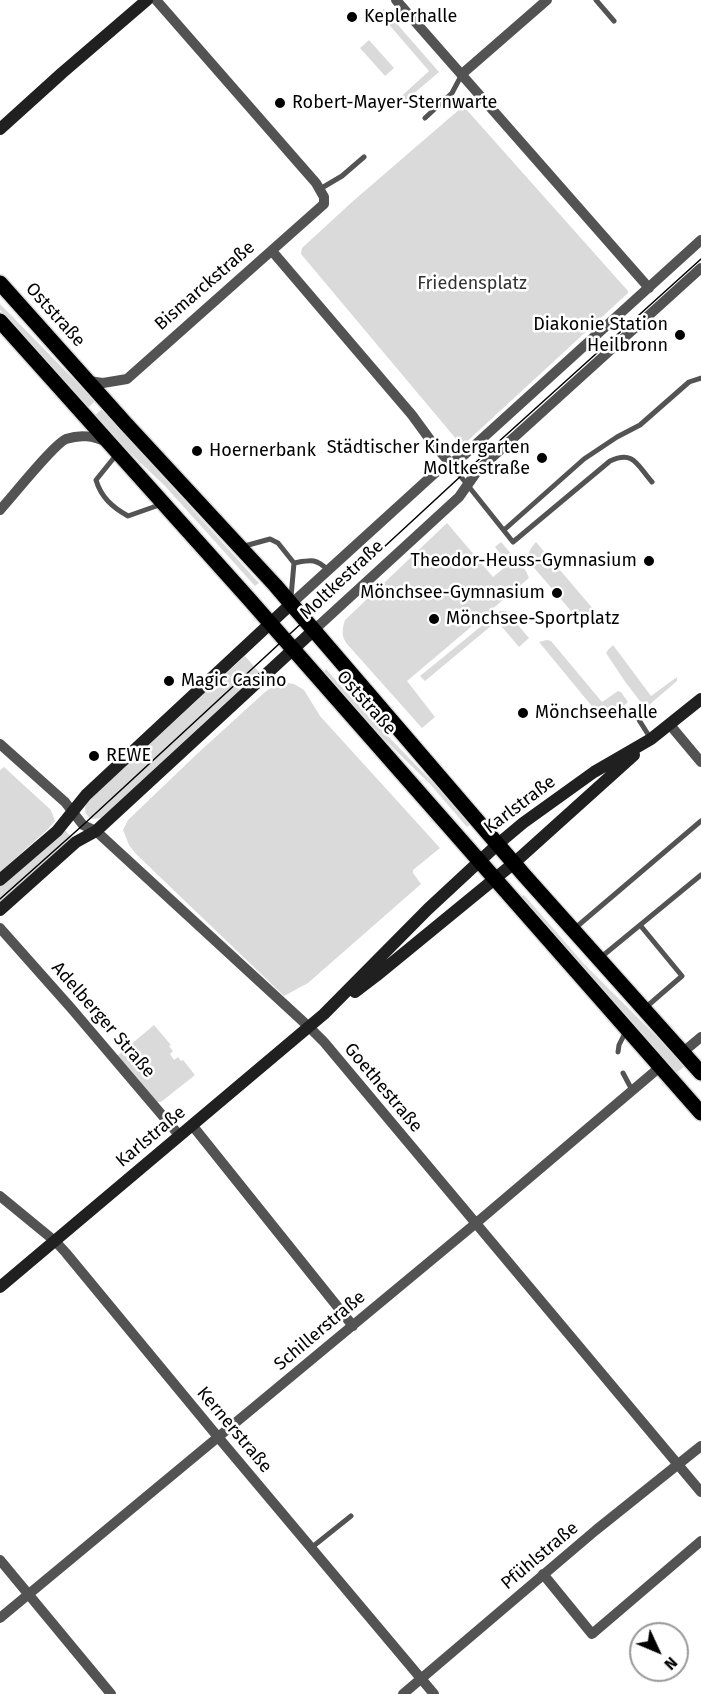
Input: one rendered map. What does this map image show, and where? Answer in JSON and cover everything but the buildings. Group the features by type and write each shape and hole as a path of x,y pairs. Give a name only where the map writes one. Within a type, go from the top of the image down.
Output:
{"main road":[{"name":"Oststraße","path":"0,283 291,604 514,863 701,1073"},
{"name":"Oststraße","path":"0,321 271,624 701,1113"}],"street":[{"path":"3,126 147,0"},
{"path":"156,0 322,193"},
{"path":"396,0 649,288"},
{"path":"462,74 547,0"},
{"name":"Bismarckstraße","path":"88,381 103,383 127,379 324,204 322,193"},
{"name":"Moltkestraße","path":"0,880 57,831 86,795 328,570 435,474 464,455 701,240"},
{"path":"272,250 450,463"},
{"name":"Moltkestraße","path":"0,910 76,842 96,831 459,497 478,470 701,268"},
{"path":"0,510 64,440 93,436 114,448"},
{"name":"Karlstraße","path":"0,1287 324,1014 428,909 498,844 594,772 670,725 701,699"},
{"path":"670,725 701,762"},
{"name":"Karlstraße","path":"324,1014 376,976 514,863 649,740"},
{"name":"Goethestraße","path":"0,744 65,802 83,825 96,831 324,1041 701,1492"},
{"name":"Adelberger Straße","path":"0,928 179,1135"},
{"path":"682,1053 701,1037"},
{"name":"Schillerstraße","path":"0,1618 353,1326 660,1067"},
{"path":"192,1125 353,1326"},
{"name":"Kernerstraße","path":"0,1196 56,1242 434,1694"},
{"name":"Pfühlstraße","path":"403,1694 543,1574 701,1446"},
{"path":"543,1574 592,1634 701,1541"},
{"path":"0,1560 111,1694"}],"lane":[{"path":"596,0 614,21"},
{"path":"426,118 453,93 462,74"},
{"path":"322,193 364,157"},
{"path":"504,530 584,459 640,425 689,382 701,378"},
{"path":"114,448 96,480 99,492 115,509 128,516 164,504"},
{"path":"450,463 513,542 610,461 620,456 632,459 652,482"},
{"path":"240,547 270,539 278,543 294,563 291,604"},
{"path":"294,563 319,561 328,570"},
{"path":"639,720 649,740"},
{"path":"574,930 701,821"},
{"path":"599,959 701,875"},
{"path":"640,925 682,976 644,1009"},
{"path":"618,1052 627,1029"},
{"path":"623,1073 633,1091"},
{"path":"311,1548 351,1516"}],"green space":[{"path":"384,9 439,72 399,106 395,102 429,71 379,13"},
{"path":"369,40 394,68 385,76 360,48"},
{"name":"Friedensplatz","path":"461,108 465,108 628,291 462,446 301,254 302,248 352,202"},
{"path":"0,304 95,401 88,408 0,310"},
{"path":"102,409 259,583 255,586 165,486 94,416"},
{"path":"447,523 493,577 509,564 495,547 501,542 526,571 529,578 407,681 435,717 422,728 347,644 343,629 345,620"},
{"path":"536,542 600,617 594,622 583,625 530,563 529,552"},
{"path":"500,611 506,611 529,638 519,647 497,621 425,681 420,676"},
{"path":"551,641 602,702 618,691 628,702 609,719 605,710 599,707 595,710 539,642"},
{"path":"613,645 651,696 677,677 677,681 649,705 643,705 606,653"},
{"path":"245,656 259,672 101,818 92,819 88,816 85,811 86,803"},
{"path":"326,669 361,709 471,823 467,827 430,784 385,740 323,673"},
{"path":"283,682 294,684 304,690 320,716 440,848 413,870 421,884 308,983 284,996 135,853 123,830 128,820 198,753 265,692"},
{"path":"4,767 51,810 55,821 0,872 0,770"},
{"path":"64,829 73,839 0,904 0,886"},
{"path":"524,895 584,964 684,1067 676,1073 521,897"},
{"path":"154,1025 171,1045 169,1046 173,1051 170,1054 174,1060 178,1057 181,1061 183,1060 195,1075 161,1102 157,1102 117,1056"}],"tram line":[{"path":"0,899 701,259"}],"place":[{"name":"Keplerhalle","path":"352,17"},
{"name":"Robert-Mayer-Sternwarte","path":"280,103"},
{"name":"Diakonie Station Heilbronn","path":"680,335"},
{"name":"Hoernerbank","path":"197,451"},
{"name":"Städtischer Kindergarten Moltkestraße","path":"542,458"},
{"name":"Theodor-Heuss-Gymnasium","path":"649,561"},
{"name":"Mönchsee-Gymnasium","path":"557,593"},
{"name":"Mönchsee-Sportplatz","path":"434,619"},
{"name":"Magic Casino","path":"169,681"},
{"name":"Mönchseehalle","path":"523,713"},
{"name":"REWE","path":"94,756"}]}
